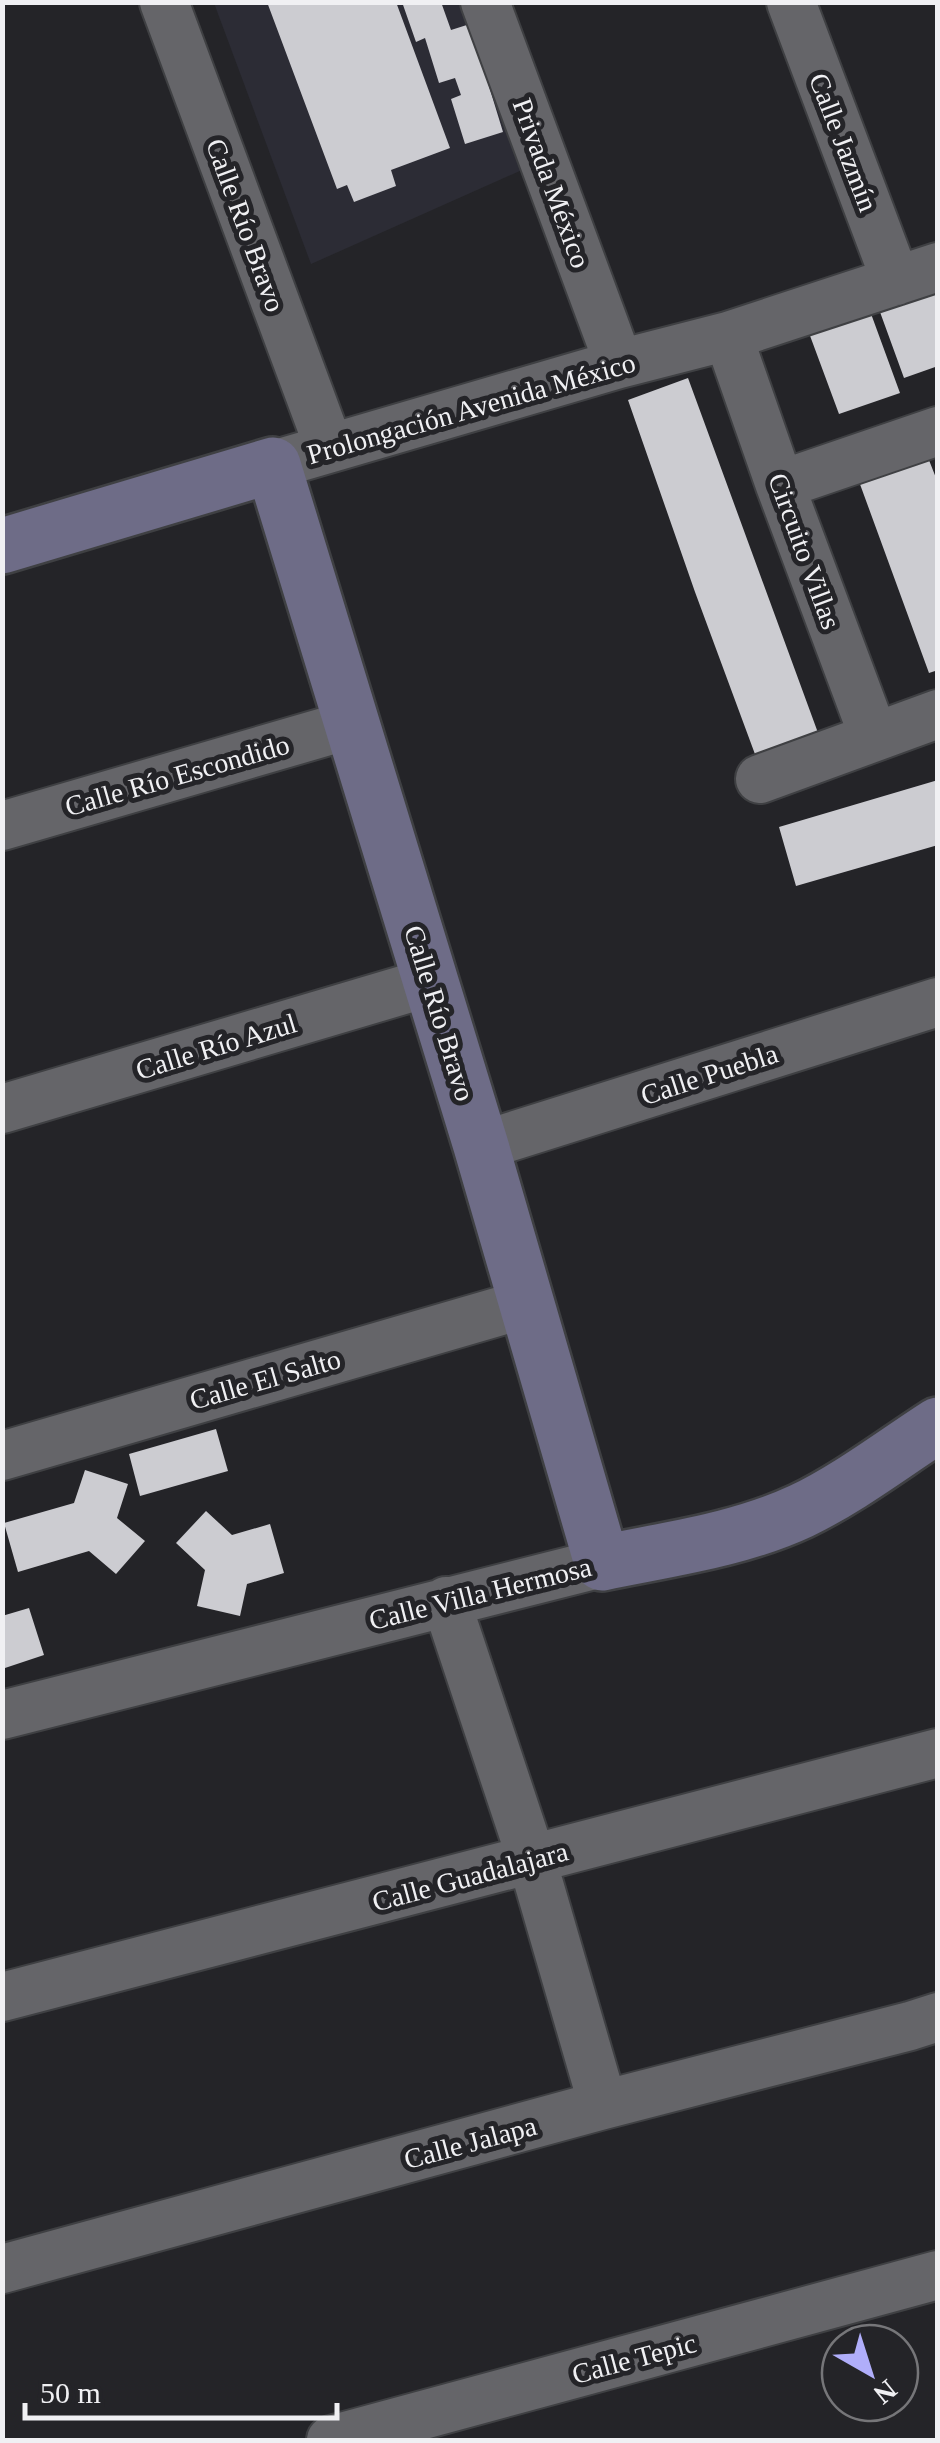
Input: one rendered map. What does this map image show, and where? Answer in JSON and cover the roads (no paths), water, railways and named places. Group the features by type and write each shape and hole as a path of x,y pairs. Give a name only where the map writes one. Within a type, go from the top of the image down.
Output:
{"street":[{"name":"Calle Río Bravo","path":"164,2 329,448"},
{"name":"Privada México","path":"485,2 618,364"},
{"name":"Calle Jazmín","path":"791,2 917,274"},
{"name":"Prolongación Avenida México","path":"5,538 273,466 618,364 734,350 917,274"},
{"name":"Circuito Villas","path":"734,350 874,737"},
{"path":"780,485 938,431"},
{"name":"Calle Río Bravo","path":"273,466 481,1146 602,1563"},
{"path":"760,779 938,714"},
{"name":"Calle Río Escondido","path":"2,826 352,724"},
{"name":"Calle Río Azul","path":"2,1109 430,982"},
{"name":"Calle Puebla","path":"481,1146 938,1002"},
{"name":"Calle El Salto","path":"2,1456 528,1303"},
{"name":"Calle Villa Hermosa","path":"2,1715 446,1601 729,1537 825,1498 938,1425"},
{"path":"446,1601 532,1860 603,2105"},
{"name":"Calle Guadalajara","path":"2,1997 938,1753"},
{"name":"Calle Jalapa","path":"2,2269 938,2018"},
{"name":"Calle Tepic","path":"331,2440 938,2275"}]}
